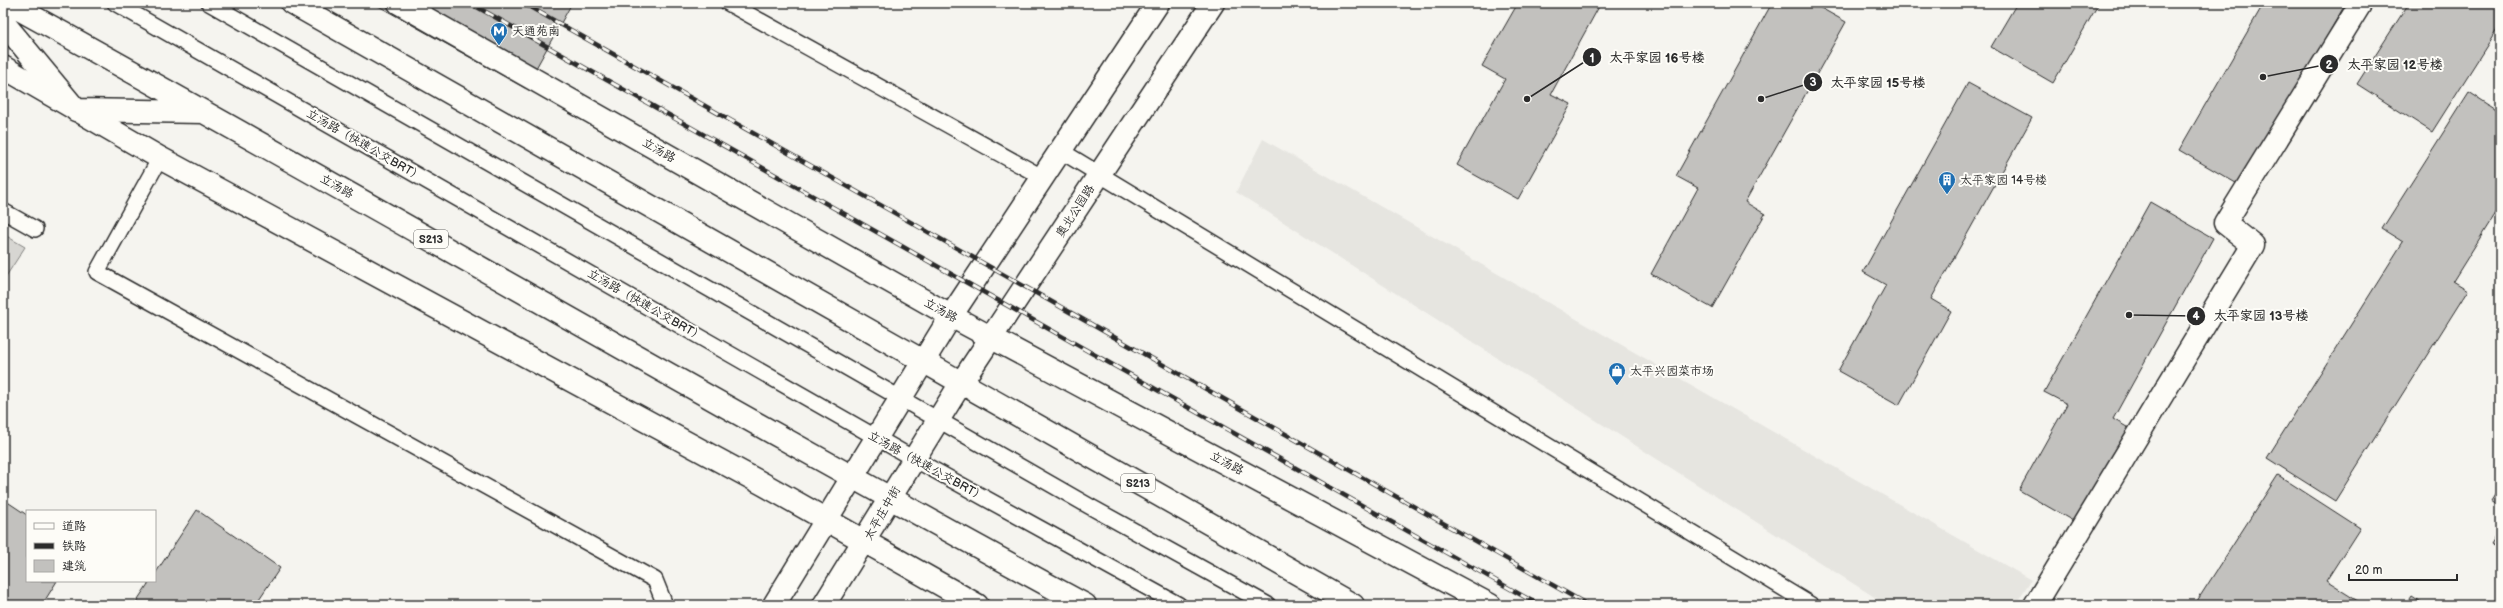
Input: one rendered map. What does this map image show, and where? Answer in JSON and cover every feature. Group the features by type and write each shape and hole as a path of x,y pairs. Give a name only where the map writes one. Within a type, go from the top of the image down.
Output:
{"main road":[{"name":"立汤路","path":"8,3 207,112 890,500 1084,605"},
{"name":"S213","path":"292,3 1353,605"},
{"name":"立汤路","path":"399,3 951,316 992,336 1490,605"},
{"path":"774,605 828,521 900,398 951,316 1158,3"},
{"name":"奥北公园路","path":"938,420 1213,3"},
{"path":"2035,605 2253,245 2225,224 2361,3"},
{"path":"3,22 76,110 207,112"},
{"path":"3,67 160,158 828,521 977,605"},
{"name":"太平庄中街","path":"824,605 865,542 938,420"}],"lane":[{"name":"立汤路（快速公交BRT）","path":"115,3 914,459 1179,605"},
{"path":"209,3 938,420 1268,605"},
{"path":"728,3 1040,176"},
{"path":"1061,151 1810,605"},
{"path":"160,158 97,272 655,580 665,605"},
{"path":"3,211 35,229"}],"shaded area":[{"name":"太平兴园菜市场","path":"1263,139 2031,580 2015,605 1887,605 1236,192"},
{"path":"3,234 25,247 3,281"}],"building":[{"name":"天通苑南","path":"373,3 572,3 525,88"},
{"path":"1518,3 1601,3 1551,94 1571,104 1518,199 1457,165 1505,79 1482,66"},
{"path":"1772,3 1812,3 1846,22 1745,202 1765,214 1712,308 1651,274 1698,188 1676,176"},
{"path":"2017,3 2099,3 2053,83 1991,47"},
{"path":"2264,3 2346,3 2241,186 2179,150"},
{"path":"2409,3 2500,3 2500,25 2432,132 2357,84"},
{"name":"太平家园 14号楼","path":"1968,83 2032,118 1931,299 1951,311 1899,405 1838,371 1886,285 1863,272"},
{"path":"2469,92 2500,112 2500,206 2453,281 2468,290 2335,501 2267,458 2403,242 2382,229"},
{"path":"2150,202 2213,238 2113,419 2132,430 2080,525 2019,490 2067,404 2044,392"},
{"path":"2278,475 2360,528 2326,581 2364,605 2203,605 2197,601"},
{"path":"2500,487 2500,507 2491,501"},
{"path":"3,499 26,514 26,582 56,582 42,605 3,605"},
{"path":"197,510 280,568 255,605 134,605 149,582 156,582 156,572"},
{"path":"2500,529 2500,551 2490,545"},
{"path":"2411,596 2425,605 2405,605"}],"railway":[{"path":"470,3 1539,605"},
{"path":"523,3 1588,605"}],"place":[{"name":"天通苑南","path":"499,46"},
{"name":"太平家园 12号楼","path":"2263,77"},
{"name":"太平家园 16号楼","path":"1527,99"},
{"name":"太平家园 15号楼","path":"1761,99"},
{"name":"太平家园 14号楼","path":"1947,195"},
{"name":"太平家园 13号楼","path":"2129,315"},
{"name":"太平兴园菜市场","path":"1617,386"}]}
